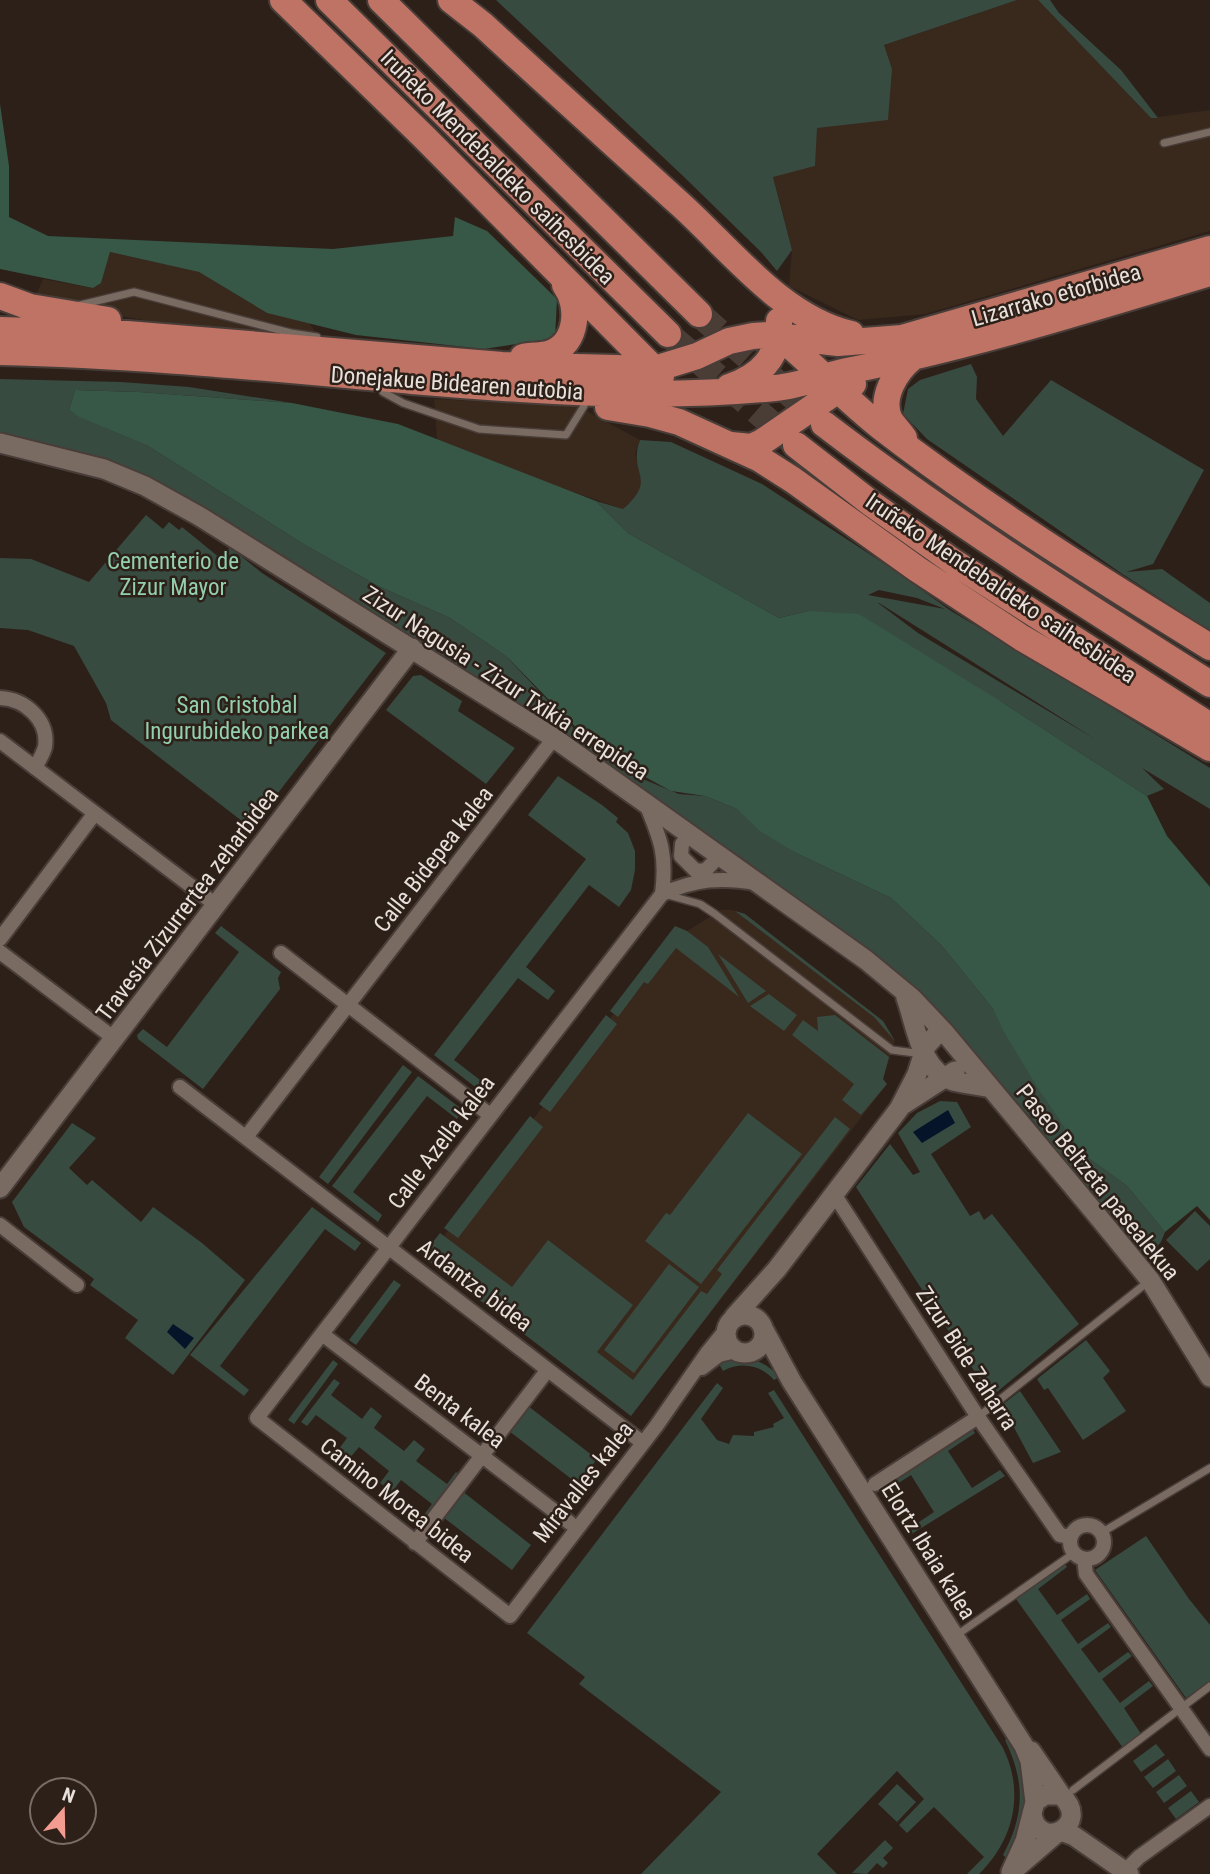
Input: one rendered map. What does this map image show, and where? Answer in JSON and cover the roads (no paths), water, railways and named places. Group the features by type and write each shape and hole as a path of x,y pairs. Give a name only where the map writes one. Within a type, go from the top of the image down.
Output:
{"highway":[{"path":"283,0 675,387 707,392 754,377 769,359 779,312 771,290"},
{"name":"Iruñeko Mendebaldeko saihesbidea","path":"329,0 667,334"},
{"name":"Iruñeko Mendebaldeko saihesbidea","path":"381,0 699,314"},
{"path":"451,0 524,62 771,290 800,313 827,326 907,348 887,400 887,410 890,419 916,454"},
{"name":"Lizarrako etorbidea","path":"907,348 1210,249"},
{"path":"502,365 529,355 551,353 563,345 568,337 574,322 574,302 556,272"},
{"name":"Lizarrako etorbidea","path":"907,348 999,335 1210,273"},
{"path":"0,296 39,308 255,343"},
{"path":"0,310 39,308"},
{"name":"Donejakue Bidearen autobia","path":"0,330 127,334 255,343 597,393 707,392 830,383 907,348"},
{"path":"773,336 916,454 1074,564 1210,648"},
{"name":"Donejakue Bidearen autobia","path":"0,352 353,358 655,369 697,356 729,341 773,336 907,348"},
{"path":"353,358 383,392 620,407 678,422 727,443 785,475 917,569 1022,638 1210,748"},
{"path":"707,392 698,410 706,428 727,443 751,447 770,438 830,383"},
{"name":"Iruñeko Mendebaldeko saihesbidea","path":"824,424 915,492 1011,557 1210,684"},
{"name":"Iruñeko Mendebaldeko saihesbidea","path":"796,444 872,504 955,563 1210,726"}],"street":[{"name":"Zizur Nagusia - Zizur Txikia errepidea","path":"0,443 104,469 199,516 412,648 554,738 646,804 713,862 762,884 903,990 945,1033"},
{"name":"Travesía Zizurrertea zeharbidea","path":"0,1188 412,648"},
{"path":"0,698 16,700 28,707 38,718 44,733 44,747 35,768"},
{"name":"Calle Bidepea kalea","path":"246,1137 554,738"},
{"path":"0,741 216,905"},
{"name":"Calle Azella kalea","path":"646,804 663,845 665,873 662,894"},
{"path":"0,939 95,813"},
{"name":"Calle Azella kalea","path":"665,873 685,839"},
{"name":"Calle Azella kalea","path":"257,1418 662,894 693,881 713,862"},
{"name":"Calle Azella kalea","path":"693,881 724,880 762,884"},
{"path":"0,952 115,1039"},
{"path":"281,953 490,1115"},
{"path":"903,990 930,1065 946,1078 990,1088"},
{"path":"945,1033 964,1057"},
{"name":"Miravalles kalea","path":"510,1616 643,1443 707,1353 776,1269 899,1109 930,1040 937,1034 945,1033"},
{"name":"Miravalles kalea","path":"899,1109 920,1091 946,1078 961,1066 964,1057"},
{"name":"Paseo Beltzeta pasealekua","path":"964,1057 1150,1280 1208,1370"},
{"name":"Ardantze bidea","path":"180,1087 643,1443"},
{"name":"Zizur Bide Zaharra","path":"834,1194 978,1417 1060,1535 1071,1537"},
{"path":"0,1225 77,1285"},
{"name":"Miravalles kalea","path":"762,1326 760,1305 776,1269"},
{"path":"746,1314 762,1326 762,1343 758,1348 742,1352 727,1343 730,1324 746,1314"},
{"name":"Elortz Ibaia kalea","path":"762,1326 792,1382 1024,1746 1035,1790 1033,1808"},
{"name":"Benta kalea","path":"322,1334 570,1523"},
{"name":"Miravalles kalea","path":"693,1376 719,1355 742,1352"},
{"name":"Elortz Ibaia kalea","path":"742,1352 770,1361 792,1382"},
{"path":"415,1543 543,1376"},
{"path":"875,1484 978,1417"},
{"name":"Camino Morea bidea","path":"257,1418 510,1616"},
{"path":"1079,1556 1095,1557 1104,1543 1101,1533 1087,1525 1077,1529 1070,1543 1086,1574 1210,1749"},
{"name":"Elortz Ibaia kalea","path":"1024,1746 1068,1797 1123,1870"},
{"path":"1045,1795 1068,1797 1071,1819 1010,1873 1025,1841 1033,1808 1045,1795"},
{"path":"1033,1808 1035,1825 1040,1829 1074,1836 1123,1870 1210,1806"}],"lane":[{"path":"1164,143 1210,132"},
{"path":"39,308 75,306 134,292 291,333 330,339"},
{"path":"662,894 700,904 715,914 892,1050 924,1054"},
{"path":"978,1417 1150,1280"},
{"path":"1101,1533 1210,1468"},
{"path":"954,1637 1079,1556"},
{"path":"1068,1797 1210,1686"}],"water":[{"path":"948,1110 955,1123 922,1143 913,1132"},
{"path":"173,1324 194,1338 185,1349 167,1332"}],"tunnel":[{"path":"699,314 824,424"},
{"path":"668,334 796,445"}],"park label":[{"name":"Cementerio de Zizur Mayor","path":"173,574"},
{"name":"San Cristobal Ingurubideko parkea","path":"237,718"}]}
